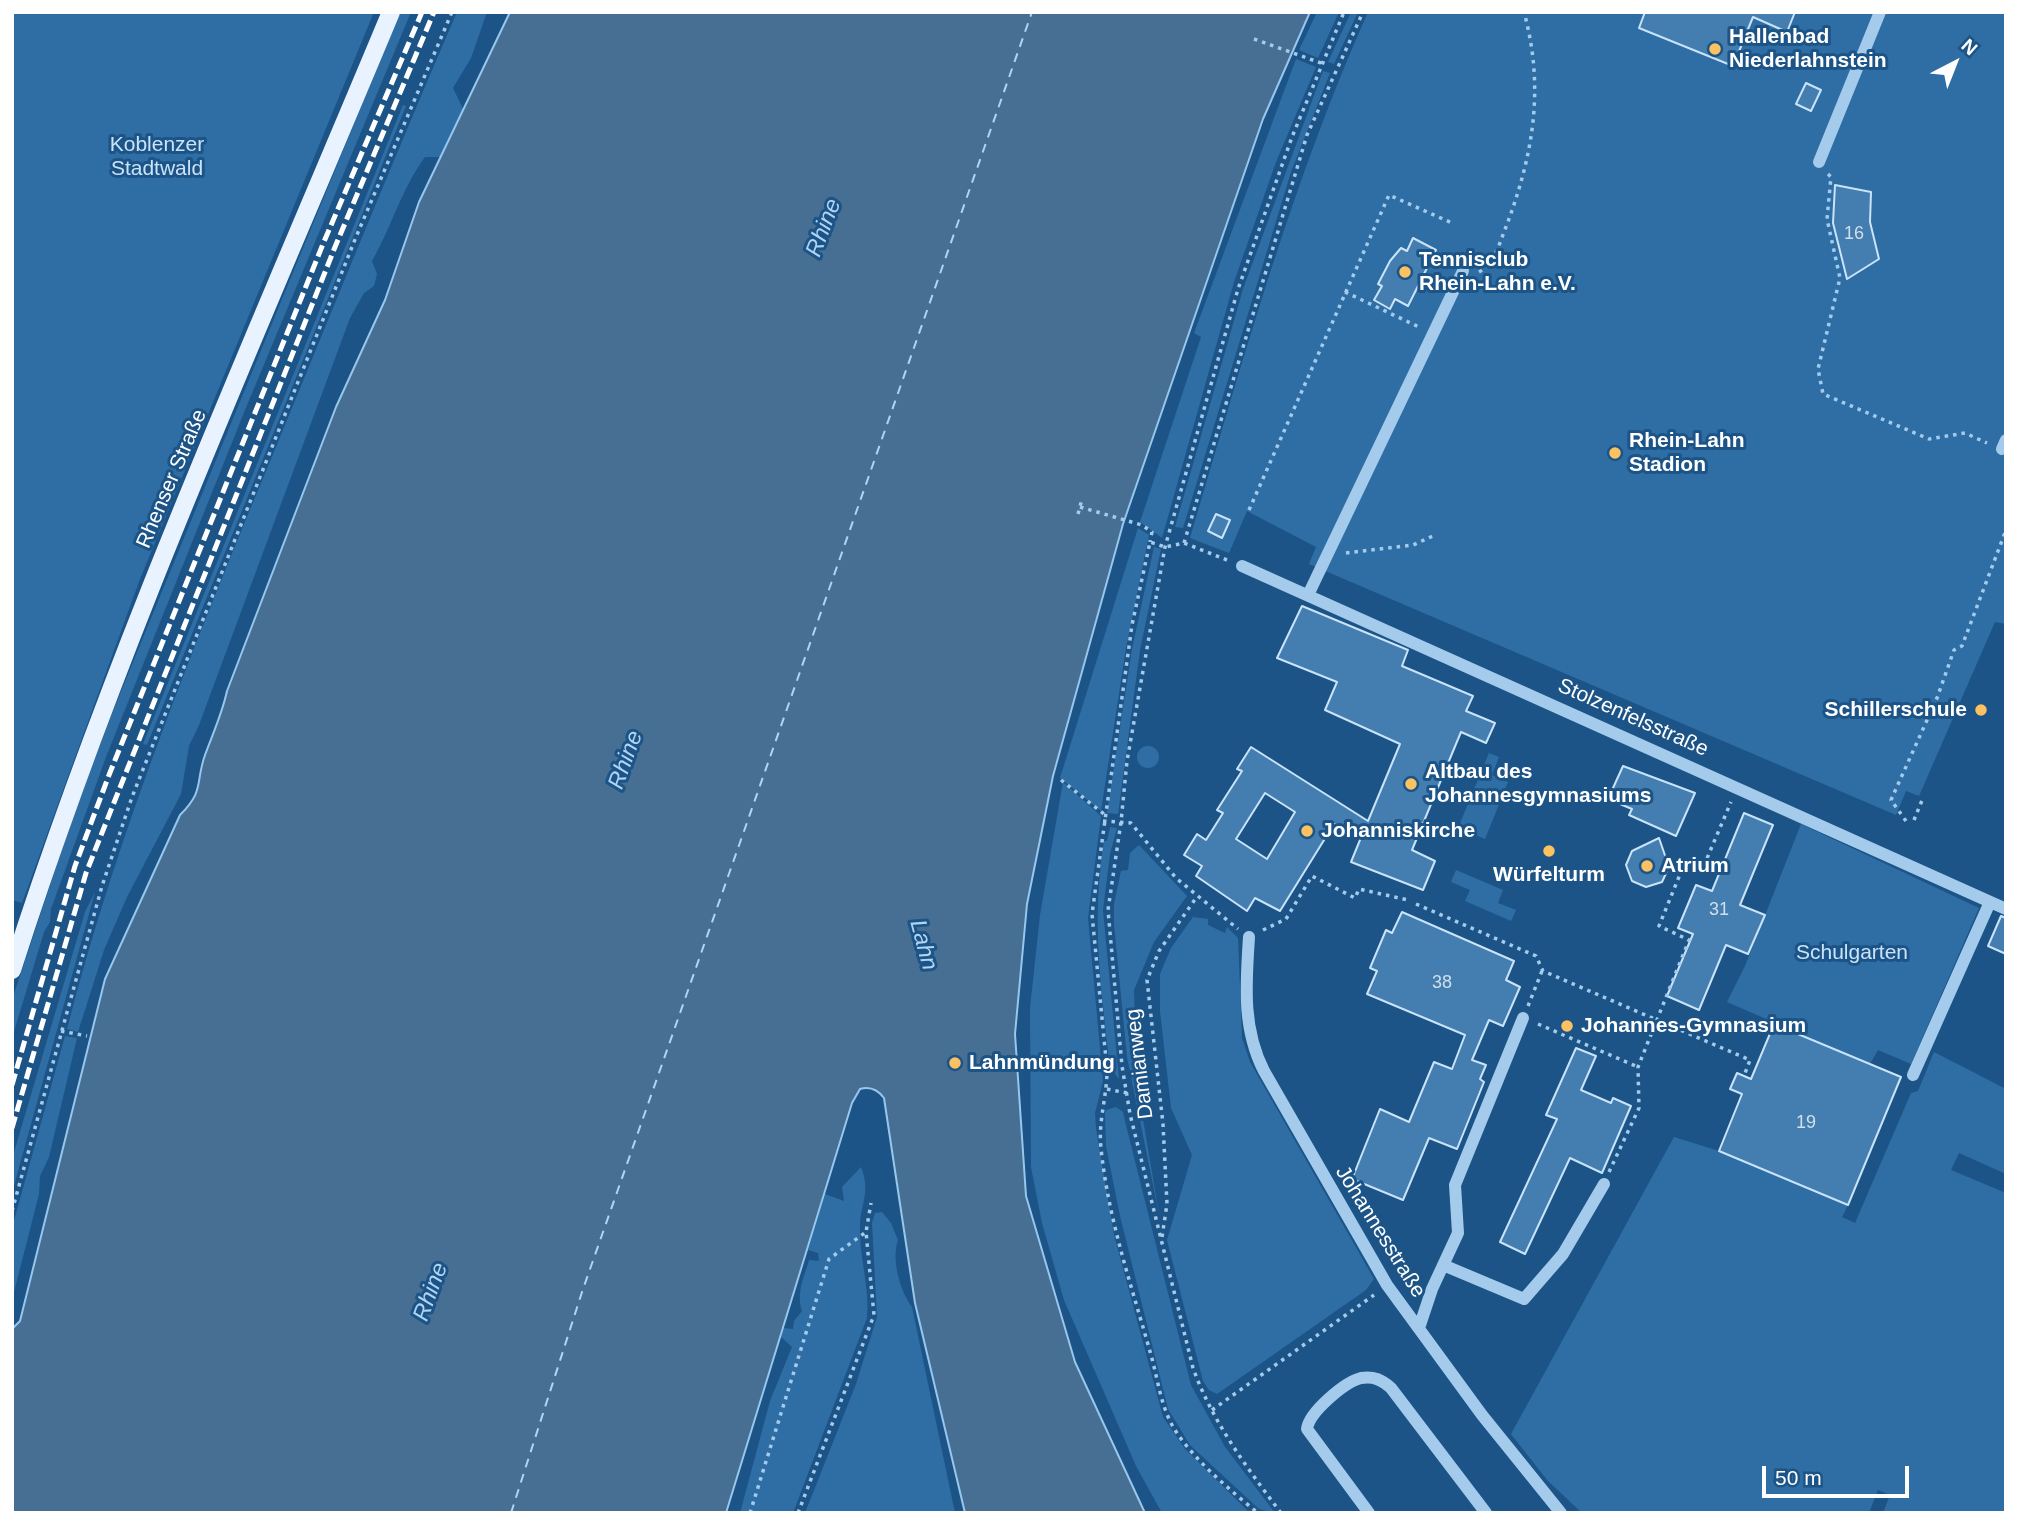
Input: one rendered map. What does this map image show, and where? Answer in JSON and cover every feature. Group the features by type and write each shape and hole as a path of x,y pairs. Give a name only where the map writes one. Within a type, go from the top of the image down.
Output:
{"main road":[{"name":"Rhenser Straße","path":"12,970 87,756 158,571 391,12"}],"street":[{"path":"1819,163 1880,12"},
{"path":"1309,593 1461,275"},
{"name":"Stolzenfelsstraße","path":"1242,566 1309,593 2006,909"},
{"path":"1913,1076 1990,902"},
{"name":"Johannesstraße","path":"1249,937 1246,1004 1249,1037 1256,1055 1329,1189 1387,1285 1482,1415 1561,1513"},
{"path":"1419,1328 1458,1233 1455,1185 1523,1017"},
{"path":"1443,1265 1524,1299 1563,1254 1604,1184"},
{"path":"1369,1513 1307,1429 1315,1410 1358,1379 1367,1378 1383,1380 1391,1388 1486,1513"}],"path":[{"path":"12,1211 102,887 157,728 356,237 452,12"},
{"path":"1281,1513 1255,1480 1212,1410 1192,1368 1127,1093 1108,910 1122,822 1126,761 1165,547 1237,289 1321,63 1345,12"},
{"path":"1184,543 1307,135 1363,12"},
{"path":"1461,275 1482,271 1493,259 1524,179 1534,137 1535,96 1529,30 1524,12"},
{"path":"1254,39 1321,63"},
{"path":"1819,163 1831,177 1827,219 1840,278 1818,369 1823,394 1929,439 1965,433 2004,444"},
{"path":"1250,510 1389,195 1452,223"},
{"path":"1345,292 1433,334"},
{"path":"1078,514 1082,499"},
{"path":"1080,507 1142,524 1152,533 1132,625 1092,914 1107,1088 1100,1117 1108,1190 1166,1411 1186,1445 1258,1513"},
{"path":"1906,821 1891,800 1937,698 1954,650 1962,646 2006,530"},
{"path":"1331,548 1353,553 1383,551 1413,545 1435,535"},
{"path":"1150,542 1165,547 1184,543 1242,566"},
{"path":"1061,780 1104,814"},
{"path":"1604,1184 1639,1108 1639,1067 1689,940 1658,926 1685,862 1702,870 1738,787"},
{"path":"1914,820 1923,798"},
{"path":"1103,821 1131,823 1153,853 1196,898 1249,937 1286,919 1312,876 1355,898 1359,889 1408,900"},
{"name":"Damianweg","path":"1161,1241 1167,1204 1163,1124 1147,980 1158,951 1196,898"},
{"path":"1416,904 1536,956 1542,971 1523,1017 1639,1067"},
{"path":"1542,971 1750,1060 1744,1076"},
{"path":"61,1031 87,1037"},
{"path":"1107,1088 1127,1093"},
{"path":"798,1513 874,1315 866,1232 871,1203"},
{"path":"750,1513 829,1259 866,1232"},
{"path":"1212,1410 1321,1329 1387,1285"}],"green space":[{"name":"Koblenzer Stadtwald","path":"12,12 374,12 140,579 22,903 12,900"},
{"path":"400,12 411,12 245,410 106,757 51,909 50,922 44,932 12,1038 12,1000 73,816 115,706"},
{"path":"457,12 487,12 471,58 453,88 463,109 440,157 425,157 417,170 372,261 377,274 374,286 364,293 350,318 189,746 181,794 127,897 104,950 78,1032 67,1029 111,879 162,732 248,514"},
{"path":"1317,12 1339,12 1318,58 1299,50"},
{"path":"1351,12 1358,12 1334,64 1328,62"},
{"path":"1368,12 2006,12 2006,624 1995,622 1919,796 1906,791 1896,815 1309,564 1316,547 1247,511 1229,553 1190,538 1292,206"},
{"path":"1296,59 1316,67 1276,162 1234,282 1162,538 1140,522 1201,337 1194,333"},
{"path":"1323,71 1330,73 1291,172 1183,528 1175,527 1243,289"},
{"path":"403,105 406,106 147,745 143,744"},
{"path":"1138,528 1149,535 1126,648 1101,811 1060,778"},
{"path":"1154,547 1161,549 1140,650 1118,814 1107,813 1132,649"},
{"path":"1144,746 1152,746 1159,753 1159,761 1152,768 1144,768 1137,761 1137,753"},
{"path":"1489,753 1499,757 1492,775 1508,782 1485,839 1458,828"},
{"path":"1063,782 1101,816 1088,918 1103,1081 1095,1113 1096,1129 1114,1235 1163,1417 1185,1449 1250,1513 1162,1513 1136,1466 1064,1300 1042,1223 1031,1167 1030,1008 1040,915"},
{"name":"Schulgarten","path":"1801,824 1979,908 1911,1064 1878,1050 1870,1064 1727,1002 1745,966"},
{"path":"1110,827 1117,828 1110,854 1103,910 1119,1079 1110,1067 1098,927 1100,871 1104,841 1107,841"},
{"path":"1139,845 1187,896 1154,942 1134,990 1142,1113 1159,1214 1127,1057 1114,924 1114,904 1121,871 1128,870 1130,853"},
{"path":"1456,870 1503,890 1498,903 1516,910 1511,921 1465,901 1470,890 1451,882"},
{"path":"95,892 12,1193 12,1159 85,912"},
{"path":"1193,917 1208,919 1208,925 1225,933 1227,927 1238,938 1242,1038 1250,1062 1374,1279 1366,1290 1217,1394 1209,1390 1203,1381 1167,1240 1192,1155 1171,1108 1160,1011 1160,974 1171,948"},
{"path":"65,1036 77,1038 49,1157 40,1176 39,1194 12,1300 12,1228"},
{"path":"1934,1052 2006,1089 2006,1174 1959,1153 1951,1170 2006,1193 2006,1513 1883,1513 1890,1495 1878,1490 1869,1513 1582,1513 1548,1481 1511,1434 1674,1137 1719,1151 1848,1205 1842,1217 1855,1223 1911,1093 1918,1091"},
{"path":"1116,1107 1123,1112 1191,1385 1225,1447 1275,1513 1259,1509 1190,1445 1168,1409 1120,1216 1106,1146 1106,1110"},
{"path":"861,1167 865,1190 860,1237 867,1318 793,1513 740,1513 770,1401 792,1347 781,1337 783,1328 793,1329 794,1321 802,1311 800,1291 809,1260 819,1261 818,1253 808,1250 825,1194 844,1201 842,1187"},
{"path":"882,1212 891,1223 898,1240 898,1275 912,1307 955,1513 805,1513 856,1384 877,1317 872,1223 875,1213"}],"water":[{"path":"510,12 1310,12 1263,119 1123,524 1053,776 1027,904 1015,1034 1026,1196 1075,1362 1145,1513 965,1513 915,1303 884,1098 877,1091 868,1088 860,1089 852,1103 726,1513 12,1513 12,1329 20,1321 105,979 180,815 196,792 205,755 227,691 336,407 385,300 419,202"}],"building":[{"name":"Hallenbad Niederlahnstein","path":"1645,12 1795,12 1787,32 1753,17 1733,66 1639,28"},
{"path":"1806,83 1821,90 1811,111 1796,104"},
{"path":"1835,185 1871,192 1870,222 1879,259 1847,279 1833,223"},
{"name":"Tennisclub Rhein-Lahn e.V.","path":"1413,238 1436,250 1408,306 1395,299 1390,309 1374,300 1382,286 1378,284 1390,261 1401,248 1407,251"},
{"path":"1216,514 1230,520 1222,538 1208,531"},
{"path":"1302,606 1408,650 1402,666 1473,696 1466,711 1495,723 1486,743 1461,732 1412,850 1435,861 1423,890 1351,862 1362,835 1334,824 1280,911 1255,898 1247,911 1196,876 1202,866 1184,855 1197,834 1206,840 1223,813 1217,810 1242,771 1237,769 1251,747 1368,821 1400,744 1325,710 1337,682 1277,658","holes":["1265,793 1295,812 1267,859 1236,839"]},
{"path":"1623,766 1695,793 1676,836 1629,815 1632,809 1608,799"},
{"path":"1744,813 1773,825 1740,905 1765,915 1748,954 1726,945 1699,1010 1667,996 1693,934 1678,928 1696,885 1712,891"},
{"name":"Atrium","path":"1659,838 1669,867 1662,882 1646,887 1632,881 1626,865 1632,851"},
{"path":"1402,912 1514,961 1506,980 1520,987 1503,1026 1489,1020 1472,1060 1486,1065 1480,1079 1484,1082 1457,1149 1429,1138 1403,1200 1352,1179 1380,1109 1409,1122 1434,1062 1452,1069 1465,1035 1367,994 1377,971 1370,968 1386,930 1392,933"},
{"path":"2001,916 2006,918 2006,954 1988,946"},
{"path":"1774,1024 1901,1077 1848,1205 1719,1151 1742,1094 1730,1089 1737,1073 1751,1079"},
{"path":"1576,1048 1596,1056 1581,1090 1611,1103 1613,1098 1631,1106 1602,1173 1570,1158 1525,1254 1500,1242 1557,1119 1546,1115"}],"ferry route":[{"path":"511,1513 583,1289 1032,12"}],"railway":[{"path":"12,1085 75,866 109,775 323,244 422,12"},
{"path":"12,1128 86,873 335,247 434,12"}],"place":[{"name":"Hallenbad Niederlahnstein","path":"1715,49"},
{"name":"Tennisclub Rhein-Lahn e.V.","path":"1405,272"},
{"name":"Rhein-Lahn Stadion","path":"1615,453"},
{"name":"Schillerschule","path":"1981,710"},
{"name":"Altbau des Johannesgymnasiums","path":"1411,784"},
{"name":"Johanniskirche","path":"1307,831"},
{"name":"Würfelturm","path":"1549,851"},
{"name":"Atrium","path":"1647,866"},
{"name":"Johannes-Gymnasium","path":"1567,1026"},
{"name":"Lahnmündung","path":"955,1063"}],"water label":[{"name":"Rhine","path":"824,228"},
{"name":"Rhine","path":"626,760"},
{"name":"Lahn","path":"923,945"},
{"name":"Rhine","path":"431,1292"}]}
